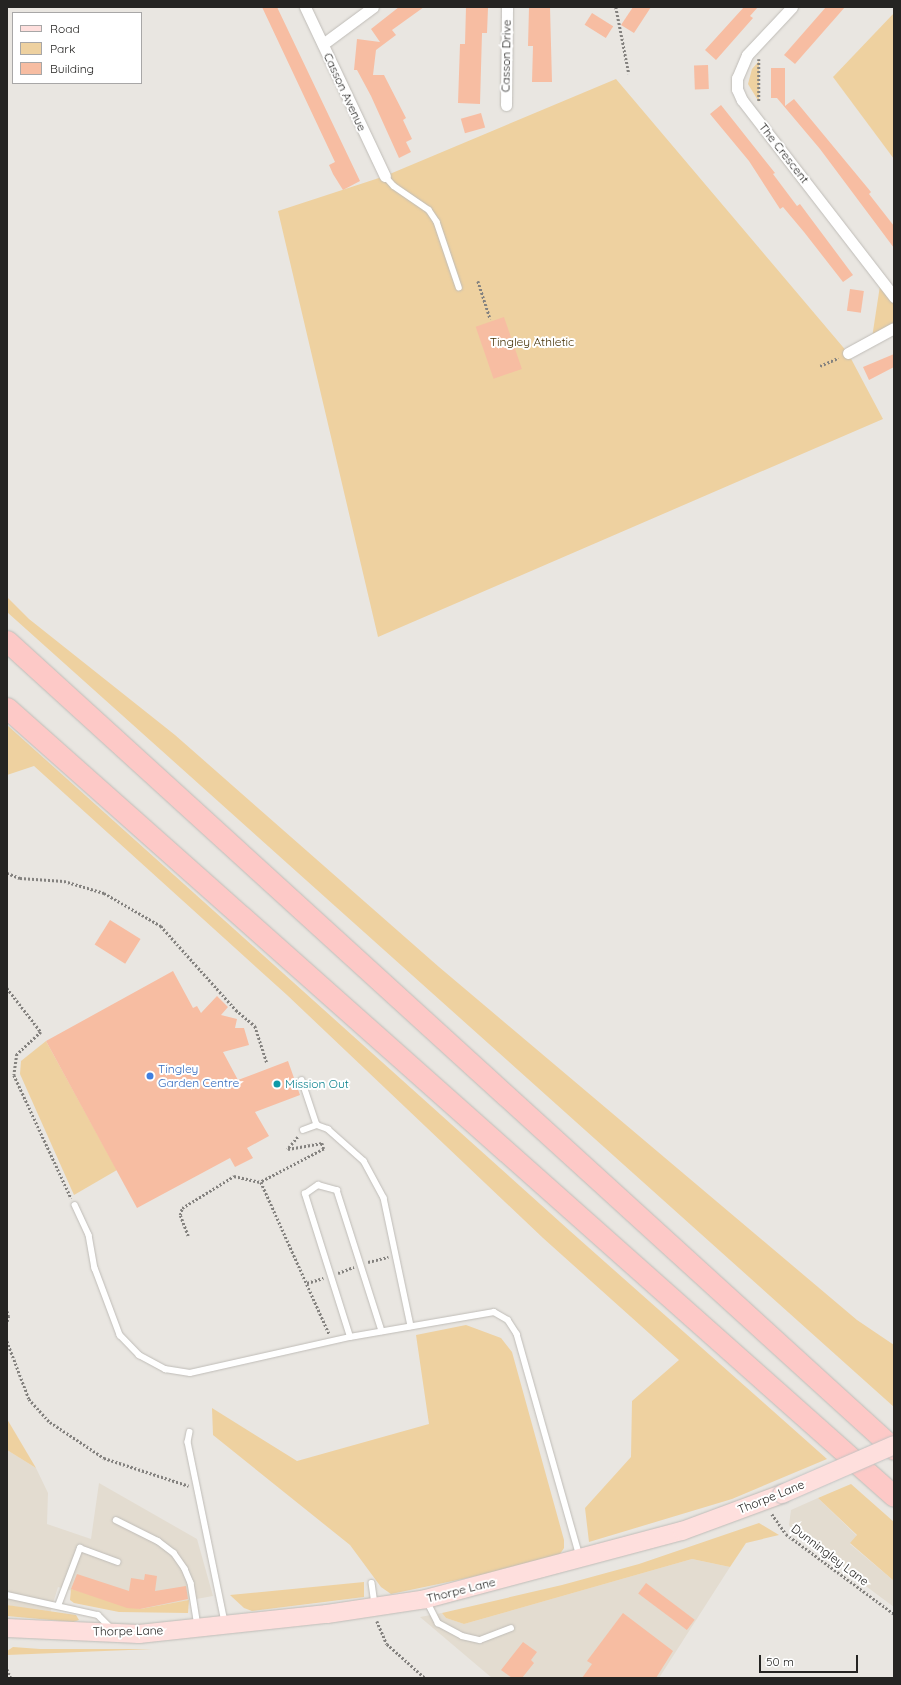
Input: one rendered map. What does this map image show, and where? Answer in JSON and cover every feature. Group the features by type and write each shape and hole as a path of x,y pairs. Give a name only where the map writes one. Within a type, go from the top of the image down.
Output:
{"highway":[{"path":"7,641 894,1449"},
{"path":"7,708 894,1496"}],"main road":[{"name":"Thorpe Lane","path":"7,1628 139,1634 225,1626 426,1599 682,1531 763,1502 894,1445"}],"street":[{"name":"Casson Avenue","path":"305,7 385,176"},
{"path":"322,44 373,7"},
{"name":"Casson Drive","path":"506,105 507,7"},
{"name":"The Crescent","path":"792,7 747,55 737,78 737,88 742,100 894,297"},
{"path":"848,353 894,328"}],"lane":[{"path":"385,176 394,186 429,210 437,222 459,288"},
{"path":"302,1080 317,1125"},
{"path":"303,1130 317,1125 328,1129 364,1161 384,1198 411,1326"},
{"path":"350,1337 305,1194 318,1185 337,1190 382,1331"},
{"path":"75,1205 89,1235 95,1268 120,1335 139,1355 165,1369 190,1373 350,1337 494,1312 508,1320 517,1334 581,1559"},
{"path":"190,1432 188,1442 225,1626"},
{"path":"116,1520 158,1541 174,1553 185,1569 191,1583 198,1628"},
{"path":"58,1606 80,1548 118,1562"},
{"path":"372,1583 375,1606"},
{"path":"7,1595 98,1616 106,1621 114,1633"},
{"path":"426,1599 438,1623 462,1636 480,1640 511,1628"}],"path":[{"path":"616,7 629,74"},
{"path":"758,43 760,122"},
{"path":"478,281 490,319"},
{"path":"820,366 848,353"},
{"path":"7,873 20,878 64,881 104,892 161,926 236,1010 255,1026 268,1062"},
{"path":"7,988 41,1032 17,1054 14,1075 75,1205"},
{"path":"188,1236 180,1215 182,1208 234,1176 261,1182 324,1149 322,1143 288,1149 303,1130"},
{"path":"261,1182 332,1341"},
{"path":"7,1311 7,1323"},
{"path":"7,1341 29,1399 50,1422 104,1458 197,1489"},
{"name":"Dunningley Lane","path":"763,1502 786,1534 894,1614"},
{"path":"375,1606 377,1622 387,1644 425,1678"},
{"path":"7,1670 11,1678"}],"shaded area":[{"path":"7,1450 36,1468 48,1493 47,1524 91,1539 99,1483 197,1539 213,1596 140,1609 58,1587 50,1613 7,1605"},
{"path":"818,1498 857,1536 850,1544 894,1581 894,1607 793,1532 789,1525 791,1510"},
{"path":"692,1559 730,1567 659,1678 492,1678 420,1617 442,1613 446,1618 464,1624"}],"green space":[{"path":"894,13 894,159 833,77"},
{"path":"759,61 759,102 748,84 752,69"},
{"name":"Tingley Athletic","path":"616,79 848,353 883,419 378,637 278,211 385,176"},
{"path":"881,279 894,297 894,328 872,338"},
{"path":"7,597 29,619 175,735 439,967 857,1320 894,1345 894,1407 7,612"},
{"path":"7,725 570,1231 827,1459 732,1499 589,1542 585,1508 631,1457 632,1401 679,1360 543,1238 287,995 34,766 7,775"},
{"path":"46,1041 117,1170 74,1195 20,1074 21,1061"},
{"path":"466,1325 501,1338 512,1352 564,1540 564,1548 560,1554 539,1563 391,1594 381,1587 350,1545 213,1435 212,1408 297,1461 429,1424 416,1335"},
{"path":"7,1419 36,1468 7,1450"},
{"path":"851,1484 894,1522 894,1581 850,1543 857,1535 818,1498"},
{"path":"759,1523 779,1535 746,1543 730,1567 692,1559 464,1624 446,1618 442,1613 562,1585 639,1564"},
{"path":"364,1582 364,1597 252,1611 244,1608 230,1595"},
{"path":"71,1589 140,1609 189,1600 188,1613 119,1612 74,1603 70,1600"},
{"path":"7,1605 76,1615 79,1620 73,1622 7,1616"},
{"path":"13,1647 40,1649 153,1649 7,1655 7,1651"}],"building":[{"path":"262,7 277,7 360,181 343,190 329,165 335,162"},
{"path":"399,7 424,7 392,30 396,35 376,50 373,75 384,75 406,118 403,120 412,139 406,142 411,152 399,158 371,96 357,70 354,70 357,39 380,42 371,29"},
{"path":"466,7 488,8 487,33 482,33 480,104 458,103 460,44 465,44"},
{"path":"529,7 550,7 552,82 532,82 533,46 528,46"},
{"path":"633,7 651,7 634,33 621,25"},
{"path":"744,7 758,7 750,16 753,18 716,60 705,50"},
{"path":"826,7 845,7 795,64 784,55"},
{"path":"592,13 613,26 606,38 585,25"},
{"path":"694,65 708,65 709,89 695,89"},
{"path":"771,68 785,68 785,106 794,99 871,192 869,194 894,226 894,248 820,149 777,98 771,98"},
{"path":"721,105 775,173 773,174 797,206 800,204 853,275 843,282 783,207 780,209 749,161 710,114"},
{"path":"481,113 485,127 465,133 461,119"},
{"path":"850,289 864,291 861,313 847,311"},
{"path":"504,317 522,369 494,379 476,327"},
{"path":"894,354 894,367 869,380 863,367"},
{"path":"110,920 141,939 125,964 95,945"},
{"name":"Tingley Garden Centre","path":"173,971 193,1008 197,1006 201,1013 217,996 228,1007 221,1015 237,1019 235,1028 244,1028 249,1045 223,1052 238,1080 288,1061 300,1095 255,1112 269,1136 247,1148 253,1158 235,1167 230,1158 137,1208 46,1041"},
{"path":"77,1574 129,1591 131,1578 144,1580 145,1574 157,1576 155,1591 186,1586 188,1599 140,1609 127,1608 71,1589"},
{"path":"646,1583 695,1620 687,1630 638,1593"},
{"path":"623,1613 673,1651 656,1678 582,1678 592,1664 587,1661"},
{"path":"523,1642 537,1652 531,1660 534,1663 522,1678 512,1678 501,1670"}],"place":[{"name":"Tingley Garden Centre","path":"150,1076"},
{"name":"Mission Out","path":"277,1084"}]}
